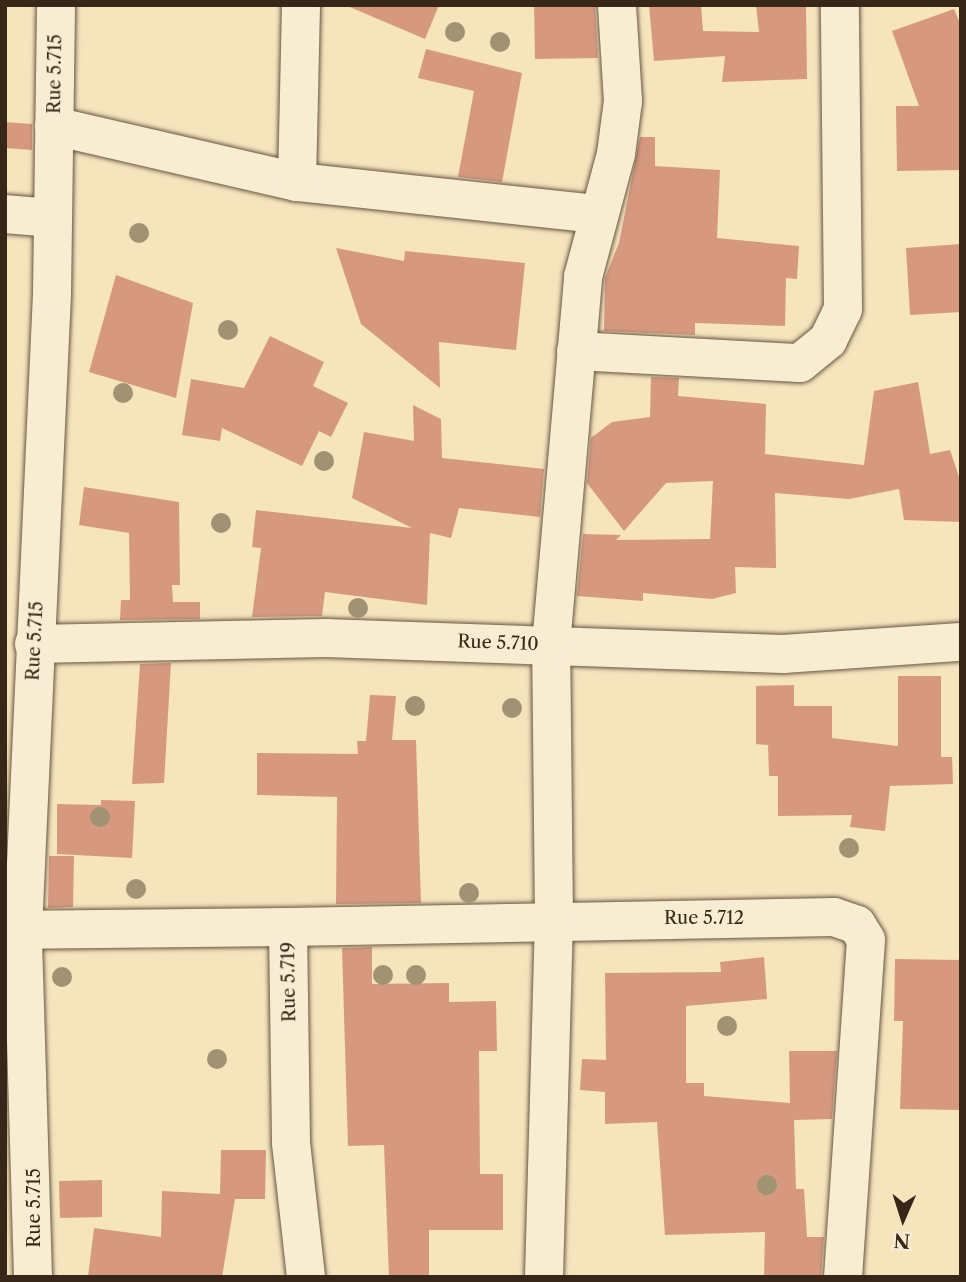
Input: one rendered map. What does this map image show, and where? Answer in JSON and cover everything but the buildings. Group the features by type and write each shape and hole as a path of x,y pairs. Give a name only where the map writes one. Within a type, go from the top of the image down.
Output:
{"street":[{"name":"Rue 5.715","path":"33,1277 35,1180 14,930 34,644 53,218 56,5"},
{"path":"297,182 301,5"},
{"path":"544,1277 554,919 551,645 576,351 595,214 617,155 623,101 617,5"},
{"path":"576,351 800,363 828,340 843,309 840,5"},
{"path":"54,126 297,182 595,214"},
{"path":"5,214 53,218"},
{"name":"Rue 5.710","path":"34,644 325,638 783,654 961,642"},
{"name":"Rue 5.712","path":"288,927 554,919 834,917 857,925 866,940 846,1185 844,1277"},
{"name":"Rue 5.719","path":"14,930 288,927 290,1143 306,1277"}]}
